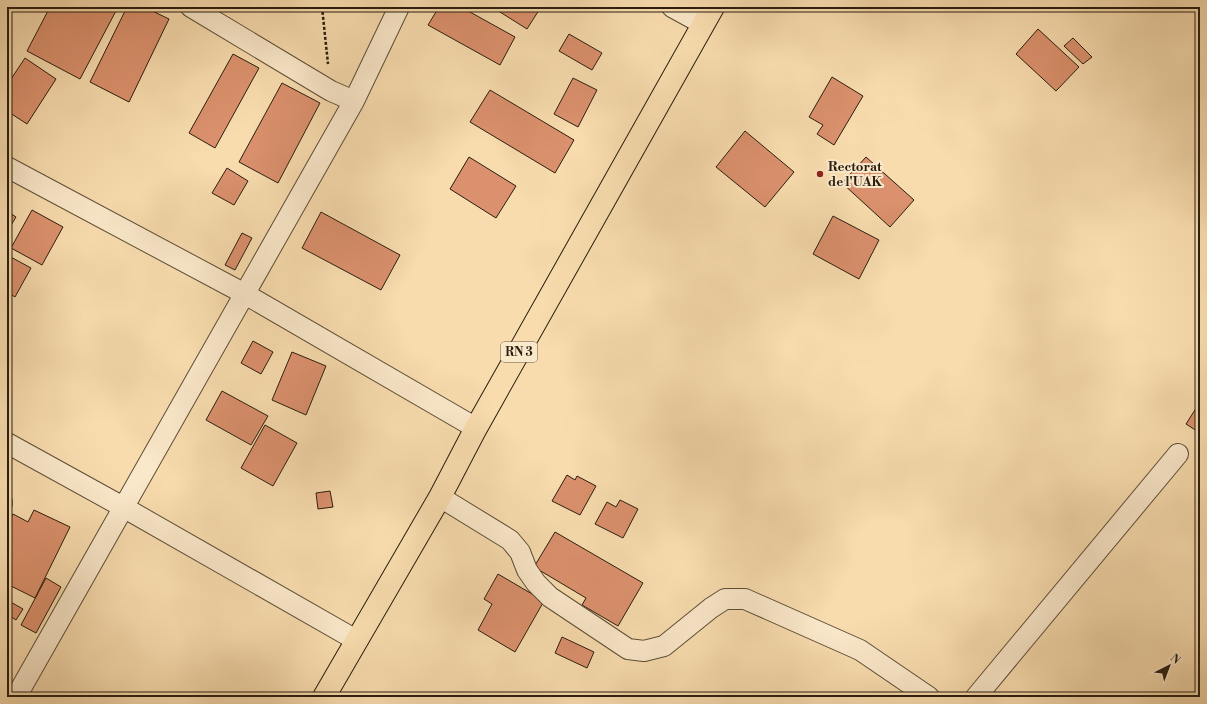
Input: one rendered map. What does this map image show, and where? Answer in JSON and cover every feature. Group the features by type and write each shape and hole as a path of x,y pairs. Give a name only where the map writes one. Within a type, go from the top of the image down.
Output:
{"main road":[{"name":"RN 3","path":"324,697 440,497 476,428 708,16"}],"street":[{"path":"191,7 331,91 354,101"},
{"path":"16,697 354,101 399,7"},
{"path":"672,7 708,16"},
{"path":"7,167 245,294 476,428"},
{"path":"7,443 123,507 356,640"},
{"path":"976,697 1178,454"},
{"path":"440,497 510,540 520,552 527,570 536,583 550,597 628,649 644,651 664,646 711,608 725,599 745,599 860,650 929,697"}],"path":[{"path":"322,7 331,91"}],"building":[{"path":"50,7 118,7 80,79 27,51"},
{"path":"127,7 144,7 169,19 129,102 90,82"},
{"path":"439,7 461,7 515,37 500,65 428,25"},
{"path":"492,7 541,7 527,29"},
{"path":"1038,29 1079,67 1056,91 1016,54"},
{"path":"569,34 602,53 592,70 559,51"},
{"path":"1073,38 1092,57 1083,64 1064,46"},
{"path":"233,54 259,68 215,148 189,133"},
{"path":"25,58 56,79 27,124 7,111 7,85"},
{"path":"832,77 863,96 834,145 817,134 823,125 809,117"},
{"path":"573,78 597,90 578,127 554,114"},
{"path":"282,83 320,103 278,183 239,162"},
{"path":"490,90 574,140 555,173 470,122"},
{"path":"745,131 794,172 765,207 716,167"},
{"path":"469,157 516,186 496,218 450,189"},
{"path":"866,157 914,200 890,227 842,183"},
{"path":"227,168 248,181 234,205 212,193"},
{"path":"32,210 63,227 42,265 11,248"},
{"path":"7,211 16,217 7,232"},
{"path":"321,212 400,255 381,290 302,248"},
{"path":"833,216 879,240 859,279 813,254"},
{"path":"242,233 252,238 235,270 225,265"},
{"path":"7,255 31,268 15,297 7,292"},
{"path":"253,341 273,352 261,374 241,363"},
{"path":"292,352 326,366 306,415 272,400"},
{"path":"222,391 268,416 251,445 206,420"},
{"path":"1200,402 1200,433 1186,424"},
{"path":"265,425 297,443 273,486 241,468"},
{"path":"567,475 575,480 577,476 596,486 580,515 552,501"},
{"path":"7,491 12,500 12,506 7,514"},
{"path":"330,491 333,507 318,509 316,493"},
{"path":"620,500 638,509 623,538 595,524 607,502 616,507"},
{"path":"34,510 70,527 35,598 7,584 7,525 13,514 28,522"},
{"path":"555,532 643,583 618,626 582,605 586,598 534,567"},
{"path":"498,574 544,601 515,652 478,630 492,604 484,599"},
{"path":"46,578 61,587 36,633 21,625"},
{"path":"7,600 23,609 16,620 7,614"},
{"path":"562,637 594,652 587,668 555,653"}],"place":[{"name":"Rectorat de l'UAK","path":"820,174"}]}
